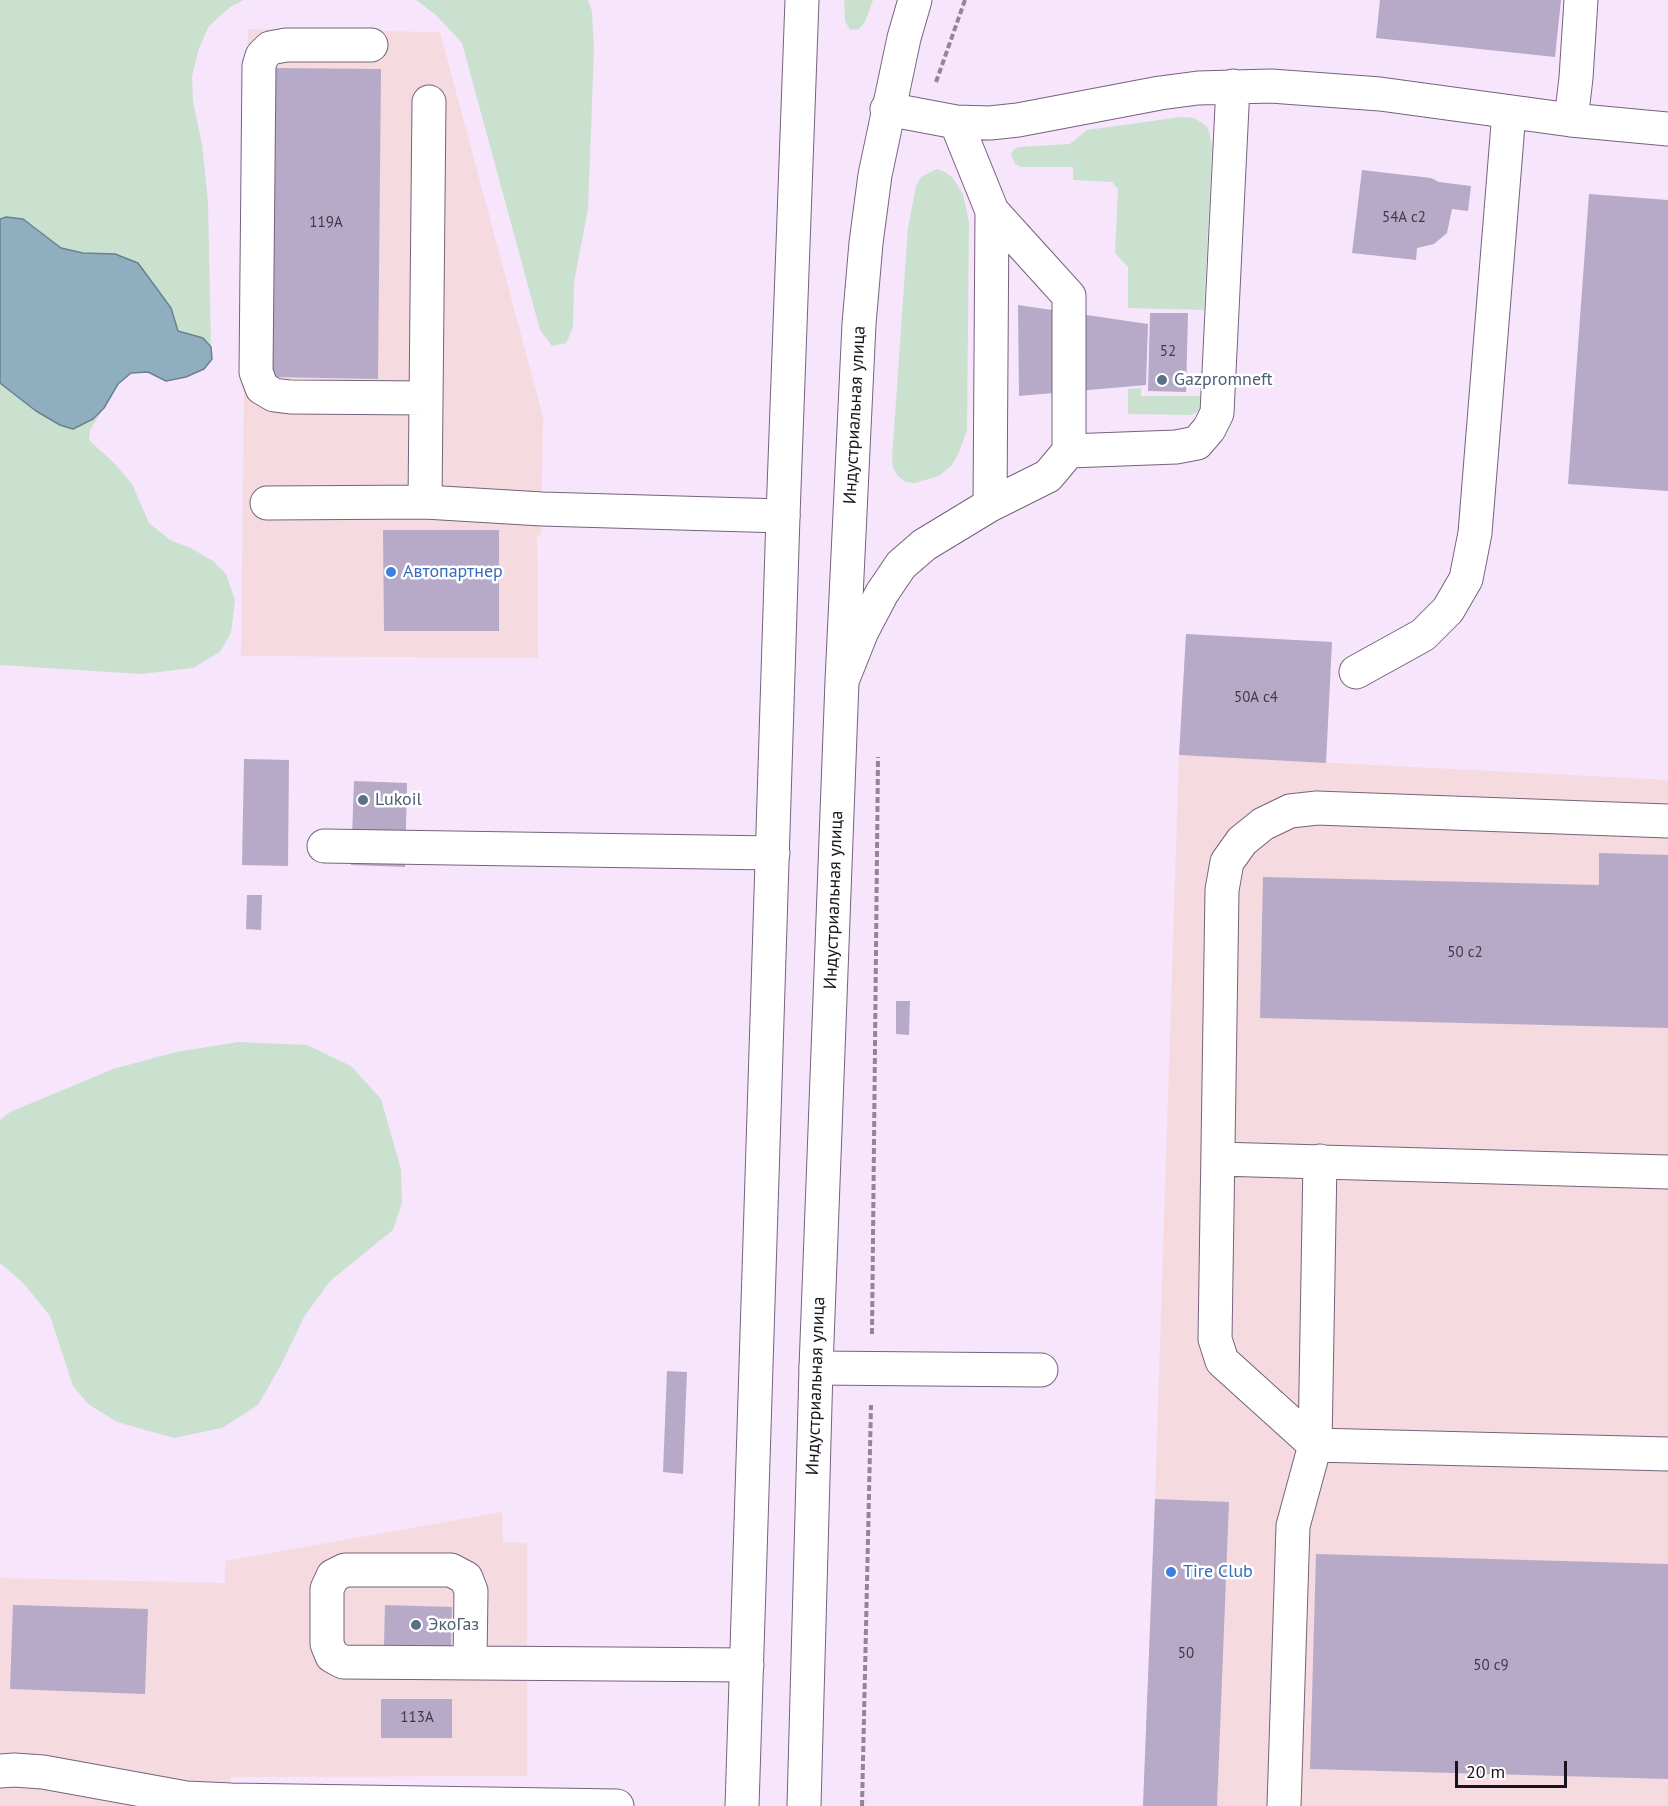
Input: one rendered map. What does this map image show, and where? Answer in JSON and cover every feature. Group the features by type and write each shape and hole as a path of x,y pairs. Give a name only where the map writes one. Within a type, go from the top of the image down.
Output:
{"main road":[{"path":"742,1806 783,516 802,0"},
{"name":"Индустриальная улица","path":"804,1806 816,1368 842,681 859,324 875,175 887,109 915,0"},
{"path":"1571,120 1581,0"},
{"path":"371,45 286,45 270,48 262,56 259,66 256,372 262,388 273,395 426,398"},
{"path":"1069,451 1176,447 1197,443 1209,429 1217,413 1233,86"},
{"path":"887,109 941,119 990,123 1018,120 1160,93 1198,88 1271,86 1345,91 1571,120 1668,129"},
{"path":"425,502 429,102"},
{"path":"1356,672 1423,635 1448,610 1466,579 1475,533 1509,112"},
{"path":"842,681 867,622 882,593 901,565 924,545 990,505 1048,477 1069,451 1069,296 992,211 941,119"},
{"path":"990,505 992,211"},
{"path":"267,503 425,502 542,509 783,516"},
{"path":"1668,821 1317,808 1290,811 1263,824 1242,842 1227,862 1222,890 1215,1339 1222,1361 1316,1445 1668,1454"},
{"path":"324,846 772,853"},
{"path":"1218,1159 1668,1172"},
{"path":"1284,1806 1293,1526 1316,1445 1320,1161"},
{"path":"816,1368 1041,1370"},
{"path":"470,1662 471,1591 466,1578 451,1570 345,1570 333,1576 327,1589 327,1644 332,1656 343,1662 747,1665"},
{"path":"0,1771 43,1772 141,1791 197,1798 617,1806"}],"path":[{"path":"941,119 943,58 965,0"},
{"path":"862,1806 871,1369 878,751"}],"shaded area":[{"path":"248,29 440,32 543,417 541,535 537,535 538,658 241,656"},
{"path":"1179,755 1668,780 1668,1806 1143,1806"},
{"path":"502,1512 503,1542 527,1543 527,1776 231,1777 231,1806 0,1806 0,1578 225,1583 225,1561"}],"green space":[{"path":"0,0 244,0 230,7 209,26 199,48 192,76 193,101 202,144 208,201 211,347 203,338 178,331 171,308 138,263 115,254 83,253 61,248 6,217 0,219"},
{"path":"416,0 588,0 592,11 594,51 588,209 574,282 573,328 566,343 552,346 540,330 462,43 436,15"},
{"path":"844,0 873,0 865,22 859,29 850,30 845,21"},
{"path":"1181,117 1194,118 1208,128 1212,145 1204,310 1128,308 1128,267 1115,253 1118,189 1112,182 1073,180 1073,167 1021,167 1015,164 1011,154 1018,147 1070,144 1087,130"},
{"path":"937,169 953,178 963,194 969,222 967,430 958,455 951,466 939,476 915,483 906,482 898,476 893,468 892,458 908,228 916,186 921,177"},
{"path":"0,383 36,411 60,425 73,429 93,419 104,408 90,430 89,440 114,463 132,484 149,523 170,540 191,548 213,561 226,574 235,600 231,633 220,652 193,668 141,674 0,665"},
{"path":"1141,388 1141,396 1204,396 1203,408 1192,415 1128,414 1128,389"},
{"path":"238,1042 307,1045 351,1066 381,1099 401,1169 402,1203 393,1230 330,1281 304,1317 282,1363 258,1405 222,1428 174,1438 117,1422 88,1404 73,1386 50,1316 24,1284 0,1263 0,1120 10,1112 113,1069 176,1052"}],"water":[{"path":"6,217 23,219 61,248 83,253 115,254 138,263 171,308 178,331 203,338 211,347 212,359 204,369 186,377 166,381 148,372 131,373 118,384 104,408 93,419 73,429 60,425 36,411 0,383 0,219"}],"building":[{"path":"1380,0 1561,0 1555,57 1376,38"},
{"path":"274,68 381,69 378,379 270,377"},
{"path":"1362,170 1431,178 1439,182 1471,186 1468,211 1452,209 1447,233 1434,244 1417,248 1416,260 1352,253"},
{"path":"1589,194 1668,200 1668,491 1568,484"},
{"path":"1018,305 1148,324 1146,385 1019,396"},
{"path":"1150,313 1188,313 1186,392 1148,391"},
{"path":"383,530 499,530 499,631 384,631"},
{"path":"1186,634 1332,642 1326,763 1179,755"},
{"path":"244,759 289,760 288,866 242,865"},
{"path":"354,781 407,783 405,867 351,865"},
{"path":"1599,853 1668,855 1668,1028 1260,1018 1263,877 1599,885"},
{"path":"247,895 262,895 261,930 246,929"},
{"path":"896,1001 910,1001 909,1035 896,1034"},
{"path":"667,1371 687,1372 683,1474 663,1472"},
{"path":"1155,1499 1229,1502 1217,1806 1143,1806"},
{"path":"1316,1554 1668,1564 1668,1779 1310,1769"},
{"path":"13,1605 148,1609 145,1694 10,1689"},
{"path":"385,1605 452,1607 451,1646 384,1645"},
{"path":"381,1699 452,1699 452,1738 381,1738"}],"place":[{"name":"Gazpromneft","path":"1162,380"},
{"name":"Автопартнер","path":"391,572"},
{"name":"Lukoil","path":"363,800"},
{"name":"Tire Club","path":"1171,1572"},
{"name":"ЭкоГаз","path":"416,1625"}]}
